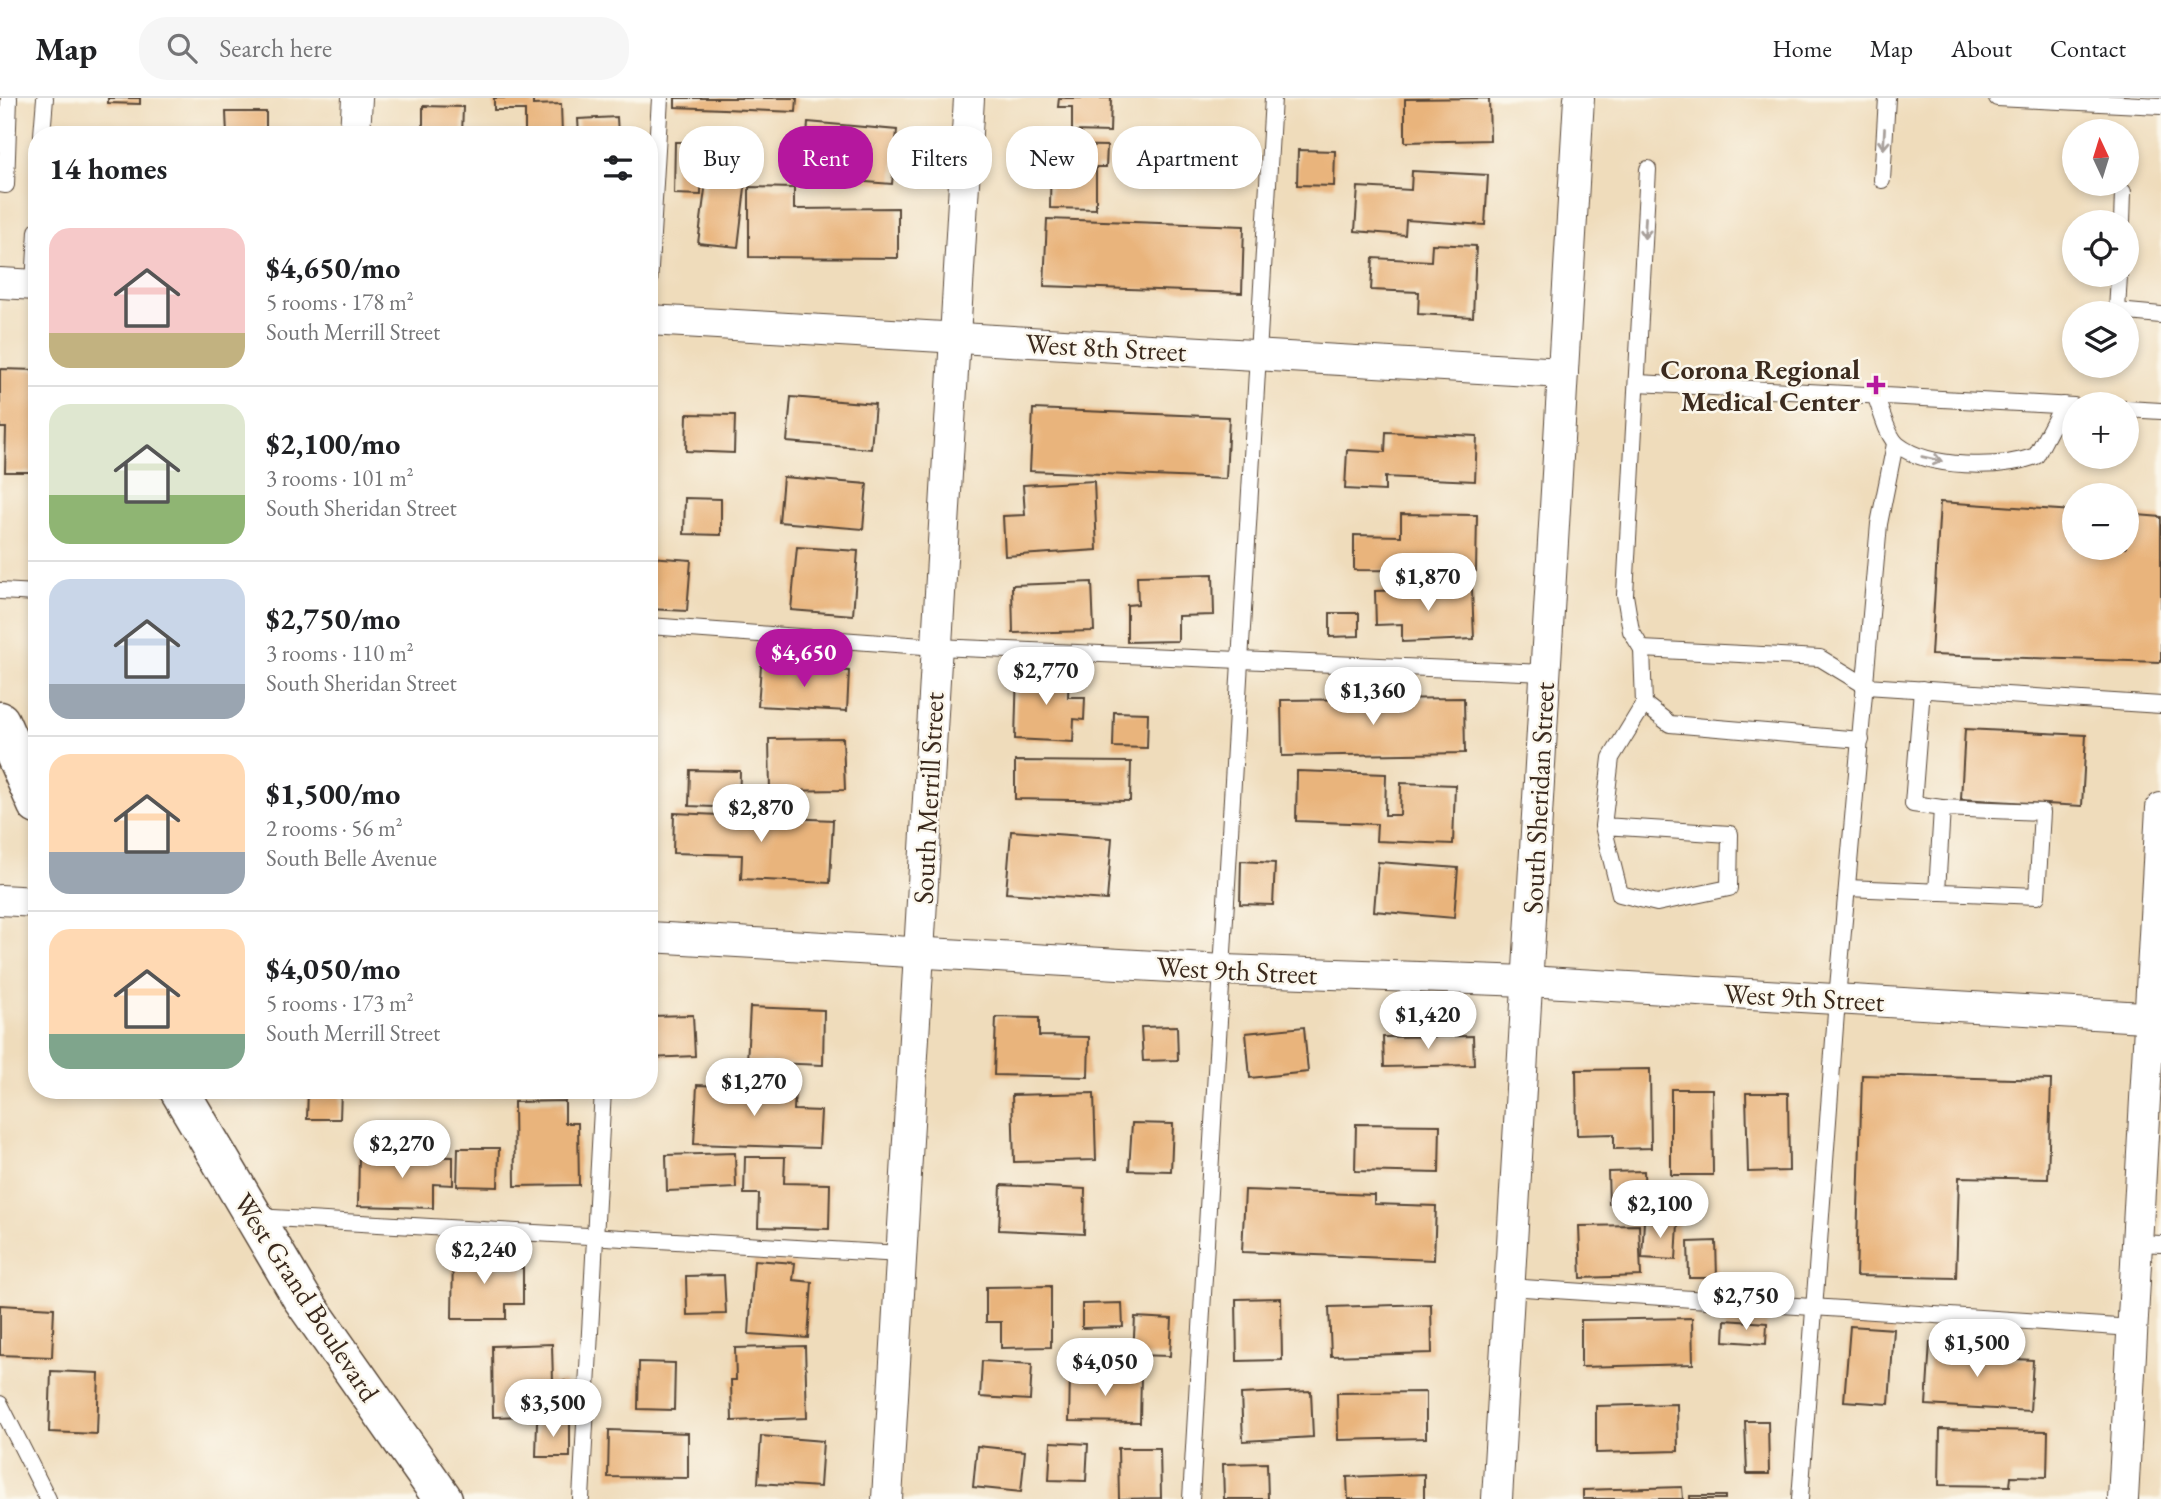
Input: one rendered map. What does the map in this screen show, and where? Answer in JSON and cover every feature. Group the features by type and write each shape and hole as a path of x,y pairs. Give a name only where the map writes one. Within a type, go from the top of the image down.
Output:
{"main road":[{"path":"0,721 28,785"},
{"name":"West Grand Boulevard","path":"184,1099 301,1297 443,1499"}],"street":[{"path":"355,126 357,98"},
{"name":"South Merrill Street","path":"887,1499 969,98"},
{"name":"South Sheridan Street","path":"1497,1499 1579,98"},
{"path":"0,283 28,285"},
{"name":"West 8th Street","path":"658,321 1563,373"},
{"path":"2123,1499 2133,1328 2149,1244 2161,808"},
{"path":"0,900 28,902"},
{"name":"West 9th Street","path":"658,938 1224,970 1527,981 2156,1017"}],"lane":[{"path":"0,184 6,186 9,98"},
{"path":"43,126 45,98"},
{"path":"658,132 660,98"},
{"path":"1191,1499 1224,970 1272,98"},
{"path":"1882,180 1887,98"},
{"path":"1997,98 2161,106"},
{"path":"1604,826 1730,834 1729,888 1657,903 1620,894 1604,826 1611,758 1644,704 1642,649 1631,631 1625,595 1648,169"},
{"path":"2118,287 2117,311 2161,315"},
{"path":"1638,383 2062,406"},
{"path":"1800,1499 1838,999 1879,524 1895,444 1875,395"},
{"path":"2139,410 2161,411"},
{"path":"1895,444 1930,462 2017,462 2036,456 2062,415"},
{"path":"0,591 28,593"},
{"path":"658,627 937,647 1545,673"},
{"path":"1642,649 1821,658 1866,686 2161,705"},
{"path":"1847,888 2037,896 2042,812 1942,808 1913,804 1923,689"},
{"path":"1644,704 1670,724 1861,740"},
{"path":"1937,891 1942,808"},
{"path":"581,1499 604,1099"},
{"path":"253,1217 901,1254"},
{"path":"1509,1287 2133,1328"},
{"path":"0,1404 48,1499"}],"building":[{"path":"108,98 140,98 140,104 108,103"},
{"path":"494,98 533,98 533,105 561,104 562,126 525,126 525,110 494,110"},
{"path":"675,98 797,98 796,112 675,107"},
{"path":"1059,98 1111,98 1110,132 1098,132 1098,126 1072,126 1072,107 1058,107"},
{"path":"1489,98 1490,140 1405,142 1405,99"},
{"path":"423,106 463,107 462,126 423,126"},
{"path":"226,112 266,112 266,126 227,126"},
{"path":"617,117 618,126 578,126 578,119"},
{"path":"808,122 852,126 808,126"},
{"path":"873,128 887,129 887,184 873,183"},
{"path":"675,142 679,142 679,189 701,189 701,195 674,194"},
{"path":"1098,146 1107,146 1106,167 1098,167"},
{"path":"1298,150 1335,151 1334,186 1297,185"},
{"path":"1412,171 1488,175 1485,225 1406,220 1405,235 1355,231 1358,187 1411,190"},
{"path":"705,189 745,189 738,247 698,243"},
{"path":"749,189 794,189 794,209 898,208 898,258 749,257"},
{"path":"1050,189 1096,189 1096,209 1050,208"},
{"path":"1047,219 1244,226 1242,293 1044,286"},
{"path":"1432,244 1476,246 1473,317 1418,314 1419,292 1371,290 1373,258 1431,261"},
{"path":"0,369 28,370 28,472 5,472 6,428 0,428"},
{"path":"791,397 875,404 871,449 787,442"},
{"path":"1033,409 1229,417 1226,479 1030,471"},
{"path":"687,414 735,415 734,453 686,451"},
{"path":"1386,432 1477,436 1475,481 1385,477 1385,491 1345,489 1347,450 1385,452"},
{"path":"783,477 867,484 863,529 779,522"},
{"path":"1094,481 1097,550 1005,556 1003,516 1025,515 1023,485"},
{"path":"685,498 721,499 721,535 684,534"},
{"path":"1940,502 2062,510 2062,560 2139,560 2139,515 2161,517 2161,662 1931,655"},
{"path":"1401,514 1477,515 1476,571 1354,570 1354,535 1401,536"},
{"path":"797,547 858,551 853,615 791,610"},
{"path":"658,558 691,560 687,611 658,609"},
{"path":"1213,574 1214,615 1178,616 1178,641 1127,642 1127,605 1138,604 1137,576"},
{"path":"1092,582 1094,631 1013,633 1012,585"},
{"path":"1472,588 1474,639 1402,642 1402,624 1376,625 1375,591"},
{"path":"1330,613 1359,613 1359,636 1330,637"},
{"path":"761,666 849,671 847,711 758,706"},
{"path":"1017,670 1069,672 1068,697 1085,697 1084,720 1074,719 1073,742 1015,739"},
{"path":"1464,698 1465,753 1282,756 1281,700"},
{"path":"1114,712 1148,713 1147,748 1113,747"},
{"path":"1965,729 2086,735 2082,806 1961,799"},
{"path":"843,738 845,790 770,791 769,739"},
{"path":"1015,761 1131,762 1130,801 1015,799"},
{"path":"690,770 740,771 739,808 689,806"},
{"path":"1297,771 1386,774 1385,815 1400,815 1401,783 1455,785 1453,844 1376,841 1377,824 1296,821"},
{"path":"674,813 833,820 830,883 741,879 742,855 673,853"},
{"path":"1011,831 1112,838 1107,900 1006,893"},
{"path":"1241,861 1275,863 1273,905 1240,904"},
{"path":"1378,862 1458,868 1454,918 1374,911"},
{"path":"750,1007 824,1010 823,1065 747,1062"},
{"path":"693,1015 695,1056 658,1058 658,1016"},
{"path":"996,1017 1039,1018 1039,1036 1089,1037 1088,1077 994,1075"},
{"path":"1177,1026 1178,1060 1143,1061 1141,1027"},
{"path":"1304,1027 1308,1072 1250,1078 1246,1033"},
{"path":"1473,1036 1474,1065 1384,1067 1383,1037"},
{"path":"1650,1069 1651,1148 1614,1149 1614,1134 1577,1135 1576,1070"},
{"path":"1862,1075 2051,1080 2048,1179 1959,1177 1956,1278 1856,1276"},
{"path":"697,1085 795,1089 794,1110 821,1111 819,1148 694,1144"},
{"path":"1671,1089 1712,1089 1713,1175 1671,1175"},
{"path":"1094,1093 1096,1160 1014,1162 1012,1095"},
{"path":"1746,1093 1788,1093 1789,1171 1748,1172"},
{"path":"308,1099 341,1099 340,1119 307,1119"},
{"path":"565,1101 565,1123 578,1123 579,1185 515,1186 514,1102"},
{"path":"1132,1123 1173,1124 1171,1171 1129,1170"},
{"path":"1356,1124 1440,1125 1439,1173 1355,1171"},
{"path":"458,1148 499,1148 498,1187 457,1186"},
{"path":"735,1153 736,1188 667,1191 666,1155"},
{"path":"359,1155 453,1157 453,1185 433,1184 433,1208 358,1206"},
{"path":"745,1157 785,1157 784,1183 830,1184 829,1229 758,1227 759,1194 744,1194"},
{"path":"1644,1171 1645,1203 1609,1204 1608,1172"},
{"path":"1001,1185 1085,1189 1084,1234 999,1230"},
{"path":"1245,1190 1374,1195 1374,1204 1436,1206 1434,1260 1242,1252"},
{"path":"1644,1221 1678,1223 1676,1260 1642,1258"},
{"path":"1639,1225 1641,1276 1581,1278 1579,1226"},
{"path":"1716,1241 1717,1278 1689,1278 1688,1242"},
{"path":"453,1249 497,1250 497,1268 523,1268 523,1304 506,1304 506,1319 452,1319"},
{"path":"754,1260 795,1263 793,1280 812,1282 808,1338 749,1334"},
{"path":"724,1275 726,1314 687,1315 686,1276"},
{"path":"1051,1286 1051,1347 1001,1348 1001,1322 986,1322 986,1287"},
{"path":"1281,1298 1282,1360 1237,1361 1236,1299"},
{"path":"1122,1303 1123,1327 1082,1328 1082,1304"},
{"path":"1431,1304 1432,1353 1331,1356 1329,1307"},
{"path":"0,1305 54,1308 52,1357 0,1355"},
{"path":"1135,1317 1172,1319 1170,1356 1133,1355"},
{"path":"1692,1318 1693,1364 1581,1367 1581,1320"},
{"path":"1725,1320 1767,1323 1766,1344 1724,1341"},
{"path":"1850,1326 1894,1329 1889,1404 1844,1401"},
{"path":"1930,1342 1981,1345 1980,1357 2033,1360 2030,1411 1926,1405"},
{"path":"552,1344 553,1382 565,1381 566,1415 493,1417 492,1346"},
{"path":"805,1346 807,1418 732,1421 731,1380 736,1380 735,1348"},
{"path":"982,1361 1032,1364 1030,1400 980,1397"},
{"path":"639,1362 675,1363 674,1410 638,1409"},
{"path":"51,1371 99,1373 97,1434 49,1432"},
{"path":"1070,1374 1141,1375 1140,1422 1069,1421"},
{"path":"1311,1391 1313,1437 1243,1441 1241,1394"},
{"path":"1426,1392 1426,1438 1338,1440 1337,1393"},
{"path":"1677,1404 1678,1451 1596,1453 1596,1406"},
{"path":"537,1421 570,1421 570,1457 536,1457"},
{"path":"1745,1421 1768,1421 1769,1474 1747,1474"},
{"path":"1940,1429 2048,1431 2047,1477 2011,1476 2010,1486 1939,1485"},
{"path":"609,1430 688,1433 688,1478 608,1477"},
{"path":"761,1436 823,1441 820,1487 758,1483"},
{"path":"1051,1442 1088,1444 1086,1481 1049,1480"},
{"path":"977,1446 1025,1451 1021,1492 973,1487"},
{"path":"1118,1448 1160,1448 1161,1498 1119,1499"},
{"path":"1267,1463 1268,1499 1224,1499 1223,1464"},
{"path":"1424,1474 1424,1499 1348,1499 1347,1477"},
{"path":"1682,1487 1683,1499 1583,1499 1583,1490"},
{"path":"1690,1496 1725,1496 1725,1499 1690,1499"}],"place":[{"name":"Corona Regional Medical Center","path":"1876,385"}]}
